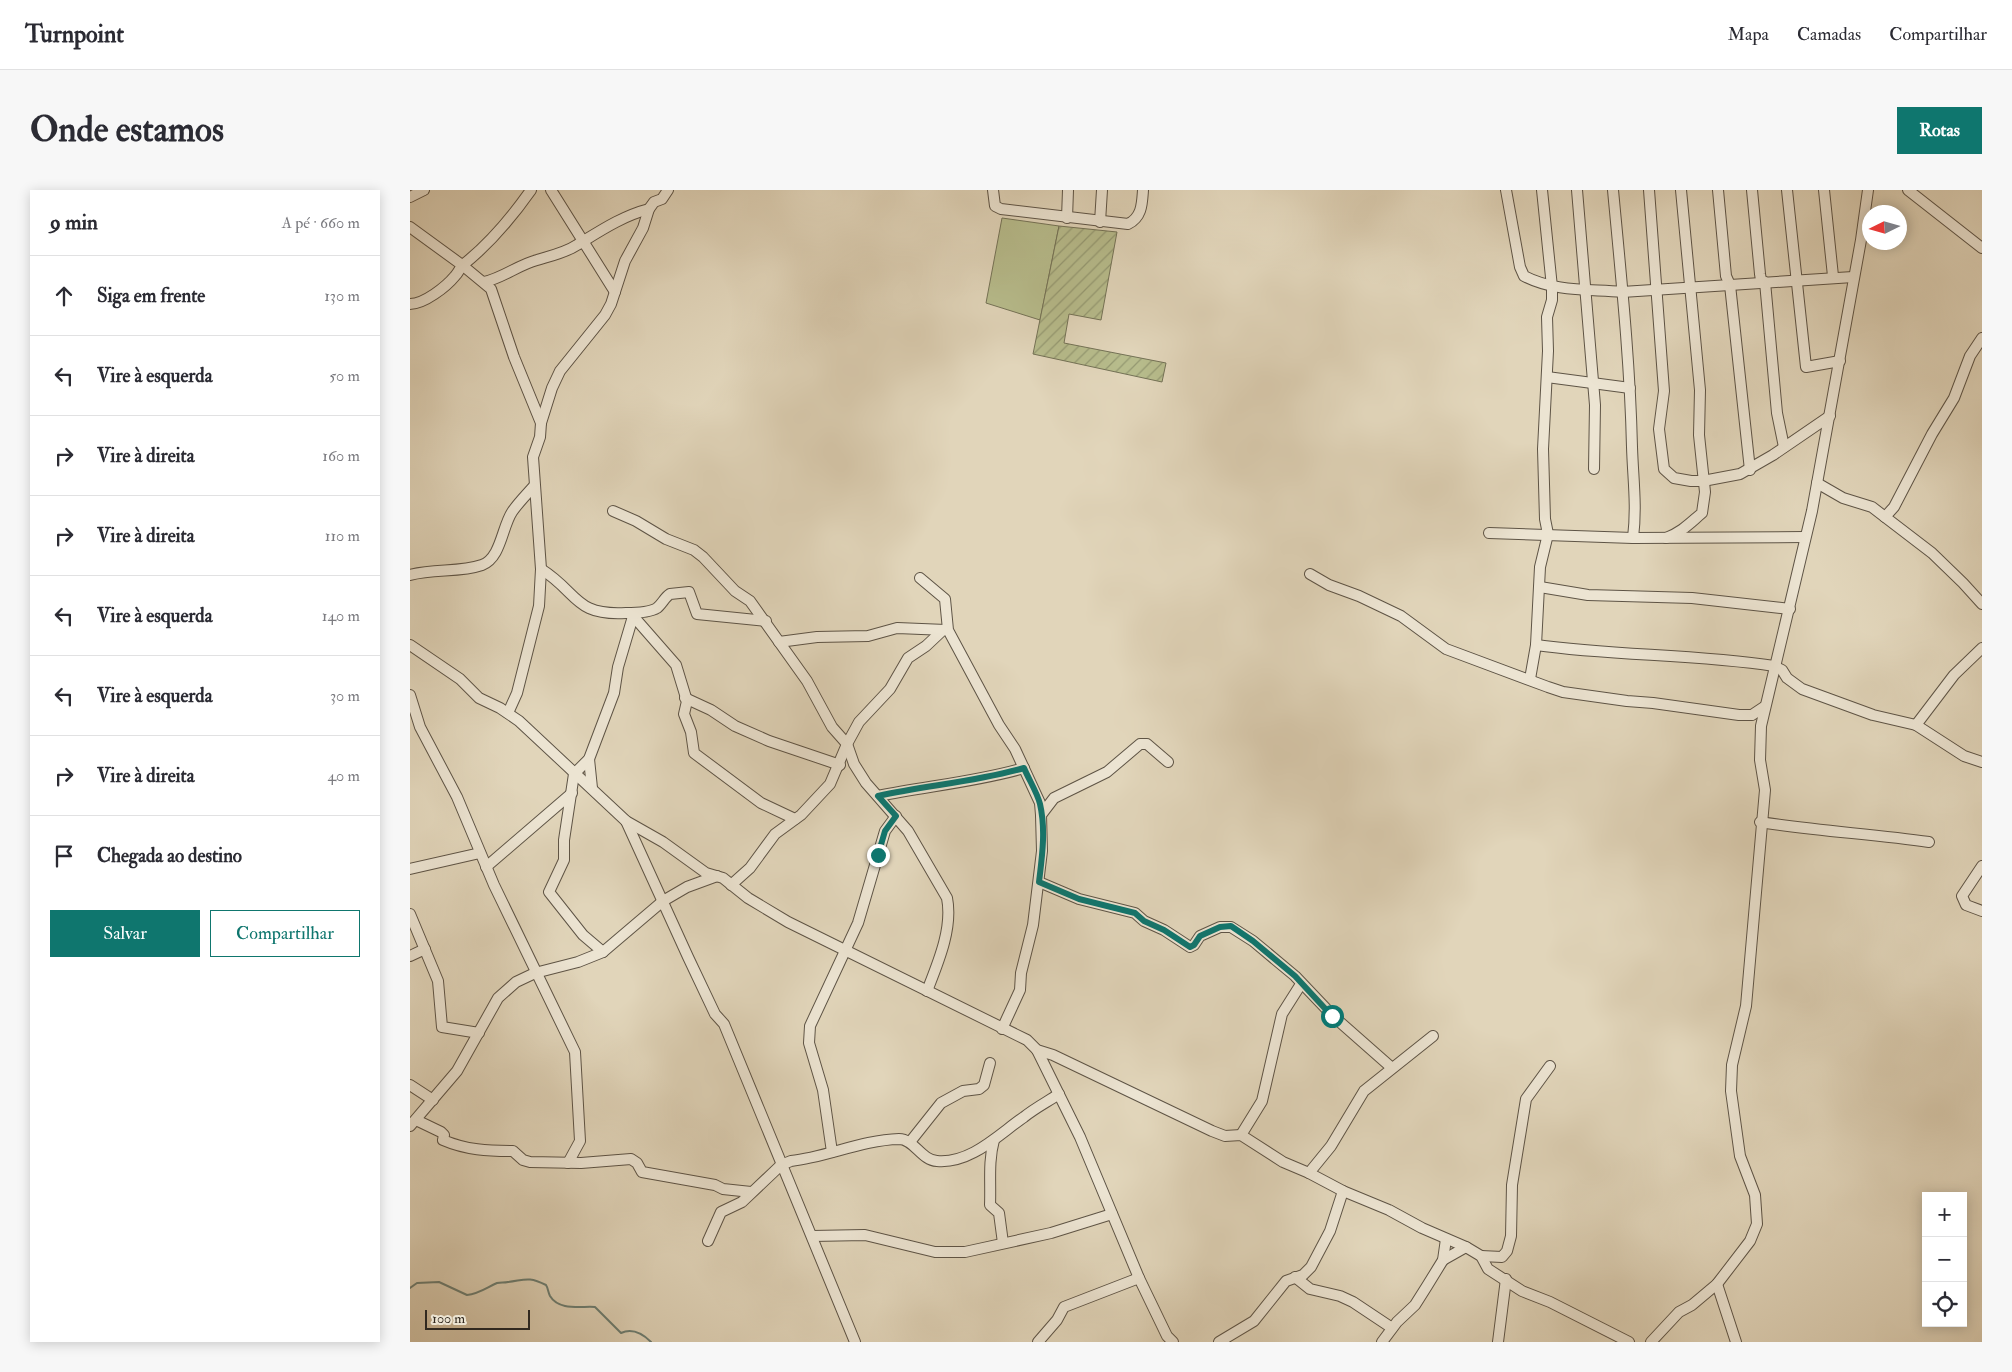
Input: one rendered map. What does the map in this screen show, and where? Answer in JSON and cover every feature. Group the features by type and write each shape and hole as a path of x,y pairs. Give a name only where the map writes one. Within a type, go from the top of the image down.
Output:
{"street":[{"path":"410,196 424,190"},
{"path":"410,304 426,298 456,276 462,265 485,245 531,190"},
{"path":"551,190 615,292"},
{"path":"508,713 517,693 539,606 540,569 533,456 540,436 541,423 552,388 560,371 600,321 611,304 625,260 643,228 649,209 654,202 662,199 668,190"},
{"path":"993,190 995,206 1001,209 1128,224 1135,221 1141,210 1143,190"},
{"path":"1067,218 1068,190"},
{"path":"1100,222 1102,190"},
{"path":"1506,190 1520,267 1524,276 1552,287 1571,291 1587,289 1622,292 1833,276 1854,277"},
{"path":"1530,679 1536,645 1536,614 1540,586 1540,567 1548,534 1545,519 1544,449 1548,377 1547,317 1552,300 1552,287 1542,190"},
{"path":"1577,190 1594,384 1594,469"},
{"path":"1613,190 1630,388 1636,519 1633,538"},
{"path":"1650,190 1664,391 1659,429 1664,469 1674,478 1703,481 1728,477 1750,470 1830,416"},
{"path":"1666,538 1686,528 1692,519 1702,512 1705,492 1699,435 1700,390 1681,190"},
{"path":"1718,190 1726,276 1730,285 1750,470"},
{"path":"1752,190 1760,274 1761,280 1765,282 1777,413 1784,447"},
{"path":"1787,190 1806,367 1840,361"},
{"path":"1824,190 1833,276"},
{"path":"1652,1342 1679,1312 1692,1305 1717,1284 1750,1241 1757,1224 1755,1195 1740,1156 1730,1091 1732,1065 1746,1006 1764,790 1760,760 1764,707 1790,609 1817,483 1840,361 1868,190"},
{"path":"1908,190 1982,248"},
{"path":"484,282 498,279 538,260 553,256 624,218 649,209"},
{"path":"410,227 491,289 514,357 541,423"},
{"path":"1885,516 1894,507 1932,434 1954,398 1970,356 1982,338"},
{"path":"1548,377 1630,388"},
{"path":"1817,483 1843,498 1872,507 1885,516 1932,553 1982,604"},
{"path":"410,575 438,570 464,569 488,563 493,556 512,512 534,486"},
{"path":"612,511 703,557 727,583 750,602 766,621 807,681 832,727 847,744 866,783 896,816 932,868 948,903 948,923 927,991"},
{"path":"1489,533 1633,538 1805,538"},
{"path":"540,569 564,586 590,611 602,614 634,615 654,609 670,594 689,592 697,614 766,621"},
{"path":"1310,574 1329,585 1359,596 1401,616 1446,649 1563,692 1720,713 1752,715 1764,707"},
{"path":"920,578 945,599 945,630 1024,768 1040,803 1042,851 1033,925 1021,972 1020,990 1002,1029"},
{"path":"1540,586 1588,595 1692,598 1790,609"},
{"path":"634,615 675,662 686,698 687,704 684,714 691,732 694,753 761,803 794,819"},
{"path":"603,952 583,935 549,892 564,860 564,840 574,774 589,759 614,693 618,667 634,615"},
{"path":"779,642 817,637 868,636 898,628 945,630"},
{"path":"731,885 750,868 775,834 794,819 830,784 840,765 847,744 859,722 890,689 908,658 945,630"},
{"path":"410,645 460,679 479,698 508,713 626,821 656,838 706,873 723,878 775,915 1027,1040 1037,1050 1059,1094 1096,1173 1140,1278 1167,1336 1173,1342"},
{"path":"1536,645 1605,653 1673,655 1774,666 1782,670 1794,684 1812,694 1873,715 1916,725 1964,756 1982,762"},
{"path":"1916,725 1954,675 1982,648"},
{"path":"410,697 420,727 457,797 486,867 535,973 575,1052 580,1141 568,1163"},
{"path":"686,698 735,726 770,741 840,765"},
{"path":"1042,816 1054,798 1107,772 1140,744 1147,744 1168,762"},
{"path":"589,759 592,788"},
{"path":"878,796 978,780 1024,768"},
{"path":"486,867 572,793"},
{"path":"832,1152 823,1090 812,1054 809,1032 814,1017 858,923 885,831 896,816"},
{"path":"626,821 715,1014 724,1024 855,1342"},
{"path":"1760,822 1796,828 1866,833 1929,842"},
{"path":"410,869 480,853"},
{"path":"1982,866 1962,896 1966,905 1982,911"},
{"path":"717,876 686,887 663,901 603,952 578,962 535,973 516,982 498,998 457,1071 413,1123 441,1132 444,1135 443,1140 452,1144 481,1152 513,1151 526,1162 568,1163 630,1159 637,1163 642,1172 715,1185 723,1189 751,1192"},
{"path":"1039,882 1079,899 1135,913 1144,921 1164,930 1190,947 1194,945 1200,936 1220,927 1231,926 1253,941 1301,984 1332,1016 1392,1068"},
{"path":"410,914 438,981 442,1027 444,1029 479,1033"},
{"path":"410,956 425,949"},
{"path":"1241,1135 1262,1101 1282,1014 1301,984"},
{"path":"1309,1173 1331,1146 1364,1091 1433,1036"},
{"path":"1037,1050 1053,1055 1123,1091 1212,1131 1225,1136 1241,1135 1283,1162 1389,1210 1407,1221 1466,1247 1481,1256 1502,1257 1507,1251 1511,1236 1512,1185 1526,1099 1550,1066"},
{"path":"910,1142 941,1103 962,1091 979,1089 984,1085 990,1064"},
{"path":"410,1085 434,1100"},
{"path":"708,1242 721,1212 740,1204 781,1165 790,1161 857,1145 899,1139 910,1142 926,1157 936,1161 957,1158 994,1140 1023,1117 1059,1094"},
{"path":"994,1140 989,1160 992,1182 990,1205 999,1213 1003,1242"},
{"path":"1219,1342 1254,1320 1286,1281 1303,1275 1311,1267 1322,1249 1344,1191"},
{"path":"812,1236 865,1235 940,1253 965,1252 1003,1242 1051,1233 1112,1214"},
{"path":"1382,1342 1392,1328 1415,1305 1443,1260 1446,1239"},
{"path":"1443,1260 1466,1247"},
{"path":"1481,1256 1488,1270 1506,1279 1522,1291 1550,1302 1629,1342"},
{"path":"1295,1277 1310,1289 1340,1296 1353,1302 1392,1328"},
{"path":"1038,1342 1057,1320 1064,1307 1140,1278"},
{"path":"1498,1342 1506,1279"},
{"path":"1717,1284 1736,1342"}],"green space":[{"path":"1002,218 1059,226 1040,320 986,303"},
{"path":"1059,226 1117,232 1101,320 1069,314 1064,343 1166,363 1162,382 1033,354"}],"waterway":[{"path":"410,1288 417,1283 439,1282 467,1295 479,1292 497,1283 527,1279 535,1280 546,1285 550,1296 559,1304 571,1307 595,1307 621,1333 629,1331 637,1333 651,1342"}],"route":[{"path":"878,855 885,831 896,816 878,796 978,780 1024,768 1040,803 1042,816 1043,833 1039,882 1079,899 1135,913 1150,925 1164,930 1190,947 1194,945 1200,936 1220,927 1231,926 1253,941 1295,976 1332,1016"}]}
